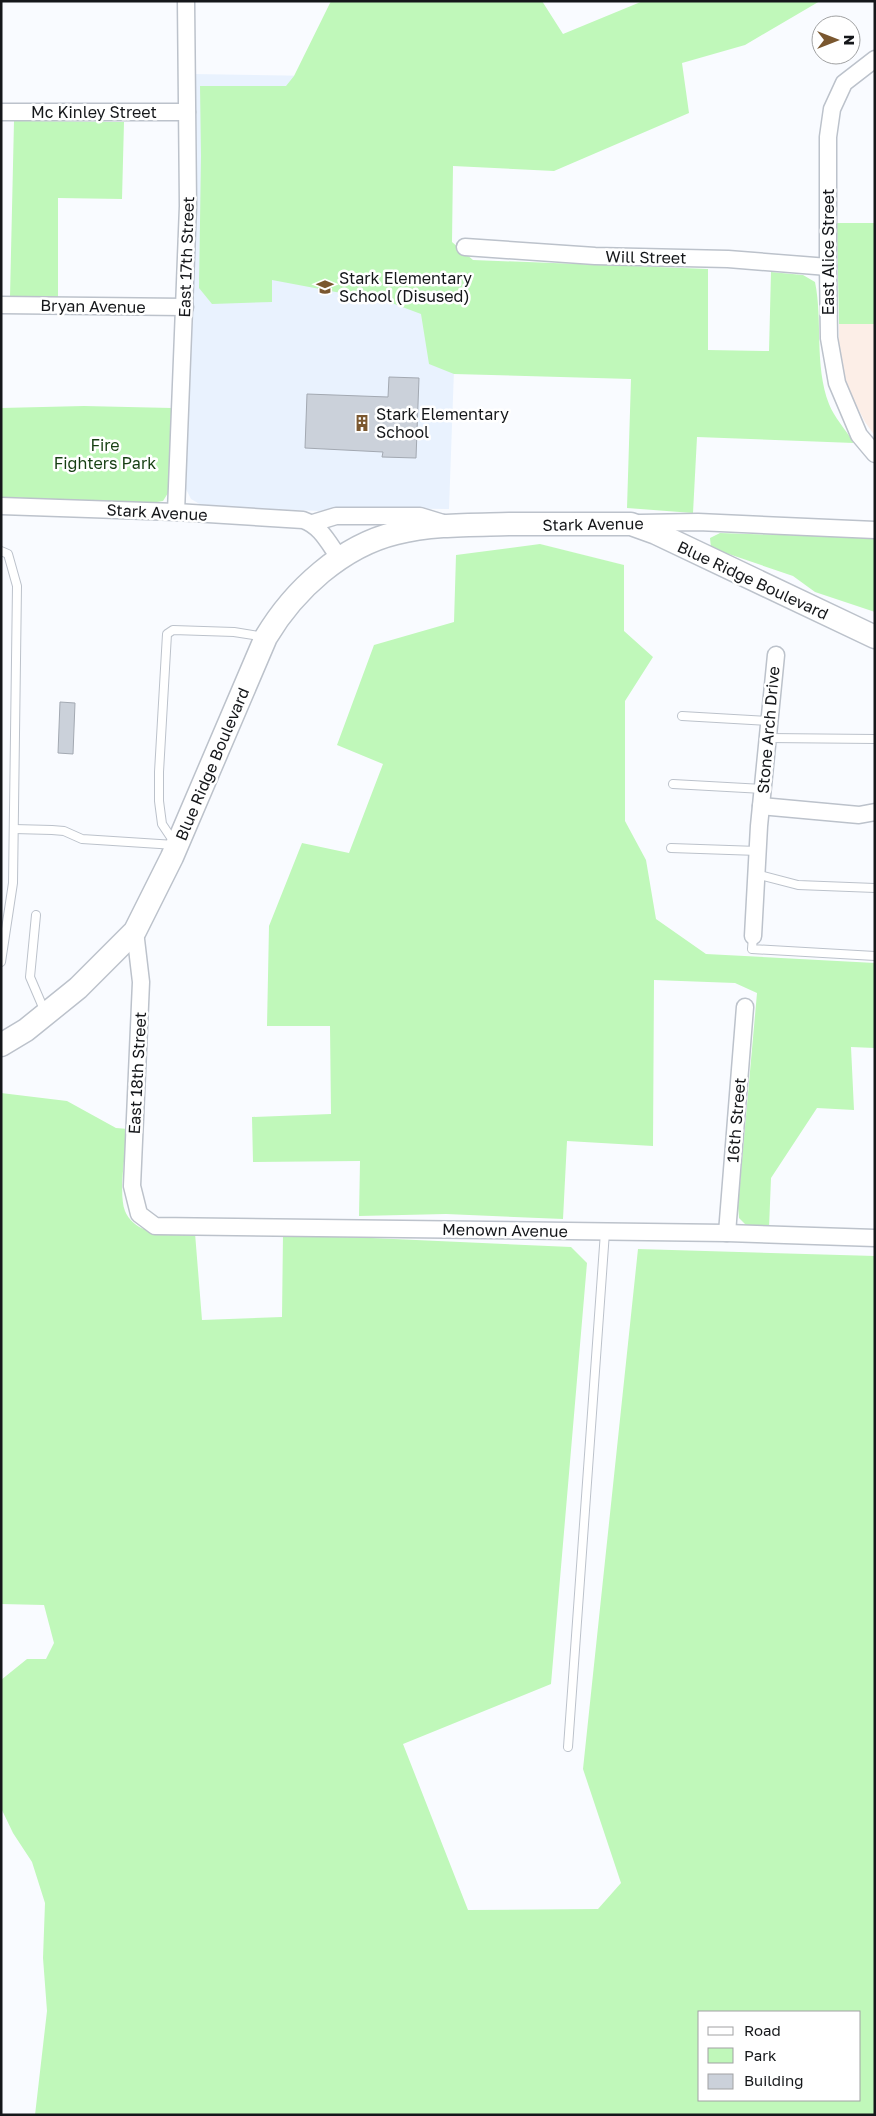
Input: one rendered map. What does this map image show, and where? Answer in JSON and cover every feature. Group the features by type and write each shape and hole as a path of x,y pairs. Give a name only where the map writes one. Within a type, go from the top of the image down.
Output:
{"main road":[{"name":"Stark Avenue","path":"447,525 631,524"},
{"name":"Blue Ridge Boulevard","path":"631,524 656,533 875,637"},
{"name":"Blue Ridge Boulevard","path":"1,1045 26,1030 78,988 135,931 177,846 266,637 277,618 301,590 340,559 361,546 395,533 447,525"}],"street":[{"name":"East 17th Street","path":"176,512 188,206 186,1"},
{"name":"East Alice Street","path":"875,59 844,83 832,109 828,137 829,338 837,384 860,434 875,454"},
{"name":"Mc Kinley Street","path":"1,112 187,112"},
{"name":"Will Street","path":"465,247 595,256 728,258 828,267"},
{"name":"Bryan Avenue","path":"1,305 185,307"},
{"name":"Stark Avenue","path":"1,506 176,512 303,520 313,523 336,516 420,516 447,525"},
{"name":"Stark Avenue","path":"631,524 698,522 875,530"},
{"path":"313,523 322,532 340,559"},
{"name":"Stone Arch Drive","path":"752,936 762,798 776,655"},
{"name":"Stone Arch Drive","path":"762,798 860,815 875,812"},
{"name":"East 18th Street","path":"135,931 142,982 132,1186 138,1214"},
{"name":"16th Street","path":"727,1233 745,1007"},
{"name":"Menown Avenue","path":"138,1214 155,1226 727,1233 875,1238"}],"lane":[{"path":"1,551 8,554 17,586 13,883 1,962"},
{"path":"177,846 162,824 159,801 159,762 167,634 174,630 234,632 266,637"},
{"path":"682,716 769,721"},
{"path":"768,738 875,739"},
{"path":"673,784 762,798"},
{"path":"14,829 64,831 82,839 177,846"},
{"path":"671,848 758,851"},
{"path":"756,874 798,885 875,888"},
{"path":"36,914 30,977 45,1014"},
{"path":"752,936 752,949 875,956"},
{"path":"568,1747 605,1232"}],"shaded area":[{"name":"Stark Elementary School (Disused)","path":"193,74 443,78 440,257 458,258 449,509 346,508 320,511 203,506 191,499 186,489 192,317"},
{"path":"839,324 875,324 875,436 865,422 848,389 839,363"}],"green space":[{"path":"331,1 542,1 563,34 643,1 820,1 745,45 682,63 689,113 554,171 453,166 452,242 473,260 708,269 708,350 769,351 771,272 803,275 815,282 824,389 831,409 854,443 697,437 693,513 627,508 631,379 454,374 429,364 421,314 389,302 272,280 272,302 212,304 199,288 200,86 286,86 294,76"},
{"path":"14,121 124,122 122,199 58,198 58,297 10,297"},
{"path":"837,223 875,223 875,324 839,324"},
{"name":"Fire Fighters Park","path":"84,406 172,408 168,493 163,501 151,503 1,497 1,408"},
{"path":"720,533 875,538 875,612 815,592 793,576 711,548 710,538"},
{"path":"540,544 624,565 624,631 653,657 625,701 625,821 646,860 656,919 706,954 875,963 875,1048 851,1047 854,1110 817,1108 771,1178 769,1228 747,1226 739,1218 738,1206 757,993 735,983 654,980 653,1146 567,1141 563,1219 446,1214 359,1216 360,1161 253,1162 252,1117 331,1114 330,1026 267,1026 269,926 302,843 349,853 383,764 337,745 374,645 454,622 456,555"},
{"path":"1,1093 67,1101 116,1128 128,1129 122,1182 125,1211 128,1217 138,1226 150,1231 195,1233 202,1320 282,1317 283,1234 571,1247 587,1263 551,1684 403,1744 468,1910 598,1909 621,1883 583,1769 638,1249 875,1256 875,2115 35,2115 47,2011 43,1958 45,1903 32,1862 13,1833 1,1808 1,1680 27,1659 46,1659 54,1643 44,1605 1,1604"}],"building":[{"name":"Stark Elementary School","path":"389,377 419,378 416,458 382,457 383,452 305,448 307,394 388,397"},
{"path":"60,702 75,703 73,754 58,753"}],"place":[{"name":"Stark Elementary School (Disused)","path":"325,287"},
{"name":"Stark Elementary School","path":"362,423"}]}
